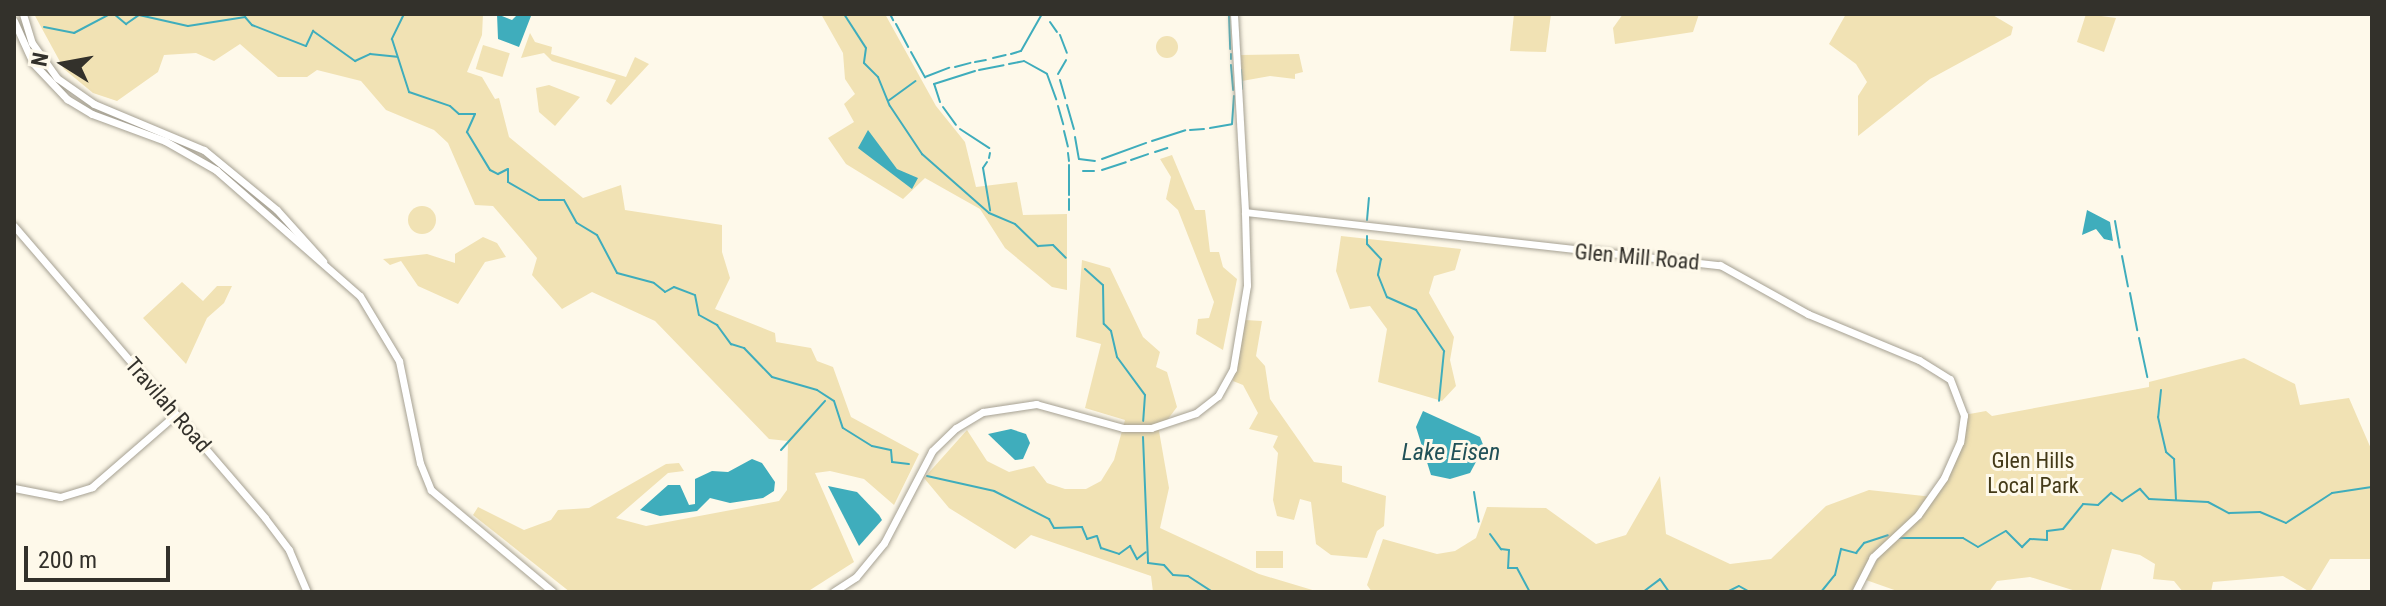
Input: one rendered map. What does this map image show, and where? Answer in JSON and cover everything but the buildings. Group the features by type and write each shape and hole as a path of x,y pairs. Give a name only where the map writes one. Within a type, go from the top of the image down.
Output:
{"main road":[{"path":"23,14 32,43 57,78 94,104 204,150 277,210 324,263"},
{"path":"833,592 856,577 884,543 932,451 956,428 983,412 1036,404 1136,429 1181,419 1218,396 1233,369 1247,285 1234,14"},
{"path":"14,21 33,63 67,99 200,160 360,296 392,343 431,490 553,592"},
{"name":"Glen Mill Road","path":"1245,212 1720,265 1808,314 1939,370 1962,402 1960,442 1933,497 1873,557 1855,592"},
{"name":"Travilah Road","path":"14,226 282,538 307,592"},
{"path":"14,488 60,497 92,487 175,415"}],"green space":[{"path":"34,14 483,14 482,35 467,72 482,77 495,99 499,98 509,137 583,198 621,185 625,210 722,225 722,252 730,278 715,309 775,333 776,342 811,348 817,361 833,367 851,417 919,454 894,505 864,479 830,471 815,473 854,562 807,592 570,592 473,515 478,507 524,530 551,520 558,510 589,508 666,464 679,463 684,471 668,473 616,518 646,526 779,501 787,490 788,441 769,439 655,321 592,292 562,309 532,275 537,258 523,241 493,206 475,205 448,143 434,130 386,110 361,81 317,70 307,77 278,77 240,44 214,61 196,53 164,55 158,72 117,101 93,93 64,69"},
{"path":"821,14 885,14 936,106 965,142 976,187 1017,182 1023,215 1067,214 1067,290 1052,287 1005,248 980,209 925,178 903,199 846,164 828,138 854,122 844,104 855,94 845,79 843,53"},
{"path":"1514,14 1551,14 1546,52 1510,51"},
{"path":"1623,14 1699,14 1693,32 1615,44 1613,28"},
{"path":"1846,14 1991,14 2013,27 2011,35 1930,79 1858,136 1858,96 1867,82 1856,64 1829,44"},
{"path":"2086,14 2116,18 2104,52 2077,42"},
{"path":"530,33 535,42 552,47 551,54 626,77 635,57 649,64 611,105 606,101 616,80 552,61 544,53 521,58"},
{"path":"1167,36 1178,47 1167,58 1156,47"},
{"path":"483,45 510,53 502,77 476,69"},
{"path":"1299,54 1303,72 1295,74 1295,79 1270,76 1242,81 1241,55"},
{"path":"549,85 580,97 555,126 539,112 536,88"},
{"path":"1172,155 1195,210 1205,210 1210,252 1219,252 1223,267 1237,279 1223,350 1196,334 1198,319 1209,318 1214,302 1178,210 1166,199 1171,177 1160,159"},
{"path":"422,206 432,210 436,220 432,230 422,234 412,230 408,220 412,210"},
{"path":"1341,236 1461,249 1455,270 1434,276 1429,293 1454,337 1450,360 1456,386 1442,401 1378,382 1387,329 1370,306 1350,309 1336,271"},
{"path":"483,237 497,243 506,257 485,262 458,304 418,286 401,261 390,265 383,259 427,254 455,263 455,254"},
{"path":"1082,260 1110,268 1143,337 1160,352 1156,367 1167,372 1177,407 1159,431 1169,488 1160,528 1259,574 1319,592 1153,592 1151,576 1031,535 1015,549 949,508 924,478 967,430 987,461 1009,472 1034,466 1047,483 1065,489 1086,489 1101,481 1114,460 1125,420 1085,408 1101,344 1076,337"},
{"path":"182,282 203,301 217,286 232,286 224,303 207,318 186,364 143,318"},
{"path":"1245,320 1262,321 1256,356 1265,366 1270,399 1314,462 1342,466 1342,482 1386,496 1384,526 1377,531 1367,558 1331,555 1316,544 1311,502 1300,499 1294,520 1277,516 1273,500 1278,453 1273,447 1278,436 1249,429 1258,413 1243,385 1233,381"},
{"name":"Glen Hills Local Park","path":"2244,358 2295,384 2300,405 2349,398 2372,451 2372,559 2330,559 2310,592 2283,576 2213,582 2211,592 2183,592 2174,581 2153,579 2155,564 2140,555 2112,549 2100,592 2079,592 2030,577 1997,581 1989,592 1900,592 1866,580 1877,560 1873,557 1855,592 1372,592 1367,585 1383,539 1437,554 1455,551 1476,538 1487,507 1546,508 1596,544 1626,535 1660,476 1666,534 1730,564 1771,559 1826,506 1869,490 1933,497 1960,442 1964,415 1986,411 1992,416 2149,387 2149,382"},
{"path":"1256,551 1283,551 1283,568 1256,568"}],"water":[{"path":"497,14 512,20 518,14 531,16 519,47 498,39"},
{"path":"868,130 897,169 918,178 912,189 858,148"},
{"path":"2087,210 2110,222 2113,241 2104,239 2096,229 2082,235"},
{"name":"Lake Eisen","path":"1423,411 1480,437 1484,447 1470,473 1450,479 1431,475 1416,427"},
{"path":"1011,429 1026,434 1030,443 1023,459 1015,460 988,434"},
{"path":"752,459 762,463 775,482 774,491 763,498 730,503 710,498 697,511 660,516 640,510 668,485 680,485 689,505 695,504 695,479 712,471 728,472"},
{"path":"828,486 857,492 882,520 859,546"}],"waterway":[{"path":"44,27 74,33 110,14"},
{"path":"114,14 126,24 139,15 188,26 245,17 252,25 306,46 313,31 355,61 370,54 397,57"},
{"path":"404,14 392,39 409,92 450,106 459,114 475,114 467,132 490,170 498,174 508,169 508,182 539,200 564,200 577,223 597,235 617,273 654,283 665,292 674,287 695,295 699,315 717,325 731,344 744,348 772,377 817,390 834,401 843,428 872,446 891,450 892,462 909,464"},
{"path":"844,14 866,48 864,63 878,77 890,106 922,154 989,213 1015,224 1038,246 1053,245 1066,258"},
{"path":"890,14 893,20"},
{"path":"1011,54 1021,51 1042,14"},
{"path":"1229,14 1230,49"},
{"path":"1050,22 1057,32"},
{"path":"896,24 908,47"},
{"path":"1060,35 1067,53"},
{"path":"911,52 925,77 949,68"},
{"path":"1231,54 1231,59"},
{"path":"993,58 1006,55"},
{"path":"975,62 986,60"},
{"path":"1058,74 1066,60"},
{"path":"1009,64 1024,61 1047,74 1056,99"},
{"path":"955,67 970,63"},
{"path":"979,70 1004,65"},
{"path":"1231,65 1233,90"},
{"path":"1241,70 1242,89"},
{"path":"940,102 934,84 975,71"},
{"path":"1060,80 1065,98"},
{"path":"888,101 916,81"},
{"path":"1210,128 1232,124 1234,96"},
{"path":"1067,105 1074,129"},
{"path":"1058,106 1063,124"},
{"path":"943,107 956,125"},
{"path":"960,129 989,148"},
{"path":"1190,130 1204,129"},
{"path":"1152,141 1185,130"},
{"path":"1064,131 1068,147"},
{"path":"1075,137 1079,159 1095,161"},
{"path":"1102,159 1146,143"},
{"path":"1155,152 1167,148"},
{"path":"989,158 990,153"},
{"path":"1068,153 1069,161"},
{"path":"1131,160 1148,154"},
{"path":"987,162 983,168 990,210"},
{"path":"1102,170 1126,162"},
{"path":"1069,165 1069,195"},
{"path":"1083,171 1094,171"},
{"path":"1367,220 1369,198"},
{"path":"1069,199 1069,210"},
{"path":"2115,221 2120,248"},
{"path":"1367,236 1367,244 1381,259 1378,275 1387,297 1416,310 1444,351 1439,401"},
{"path":"2122,256 2128,286"},
{"path":"1085,269 1103,285 1104,324 1111,331 1117,357 1145,395 1143,421"},
{"path":"2130,293 2137,330"},
{"path":"2139,338 2147,377"},
{"path":"2161,390 2158,417 2166,452 2174,459 2176,500"},
{"path":"781,450 825,401"},
{"path":"1143,437 1148,563 1164,565 1173,575 1188,576 1213,592"},
{"path":"927,476 994,491 1049,519 1054,528 1082,527 1087,539 1097,536 1101,548 1119,554 1130,546 1137,559 1146,552"},
{"path":"1898,538 1963,538 1978,547 2006,531 2022,547 2030,539 2047,540 2047,531 2063,529 2083,504 2098,505 2111,493 2122,501 2140,489 2149,499 2208,502 2229,513 2260,512 2286,523 2332,493 2372,487"},
{"path":"1474,492 1479,522"},
{"path":"1490,534 1501,549 1509,550 1508,568 1517,568 1530,592"},
{"path":"1821,592 1835,575 1841,549 1856,553 1864,543 1888,535"},
{"path":"1643,592 1660,579 1669,592"},
{"path":"1727,592 1739,586 1750,592"},
{"path":"1756,592 1772,592"}]}
